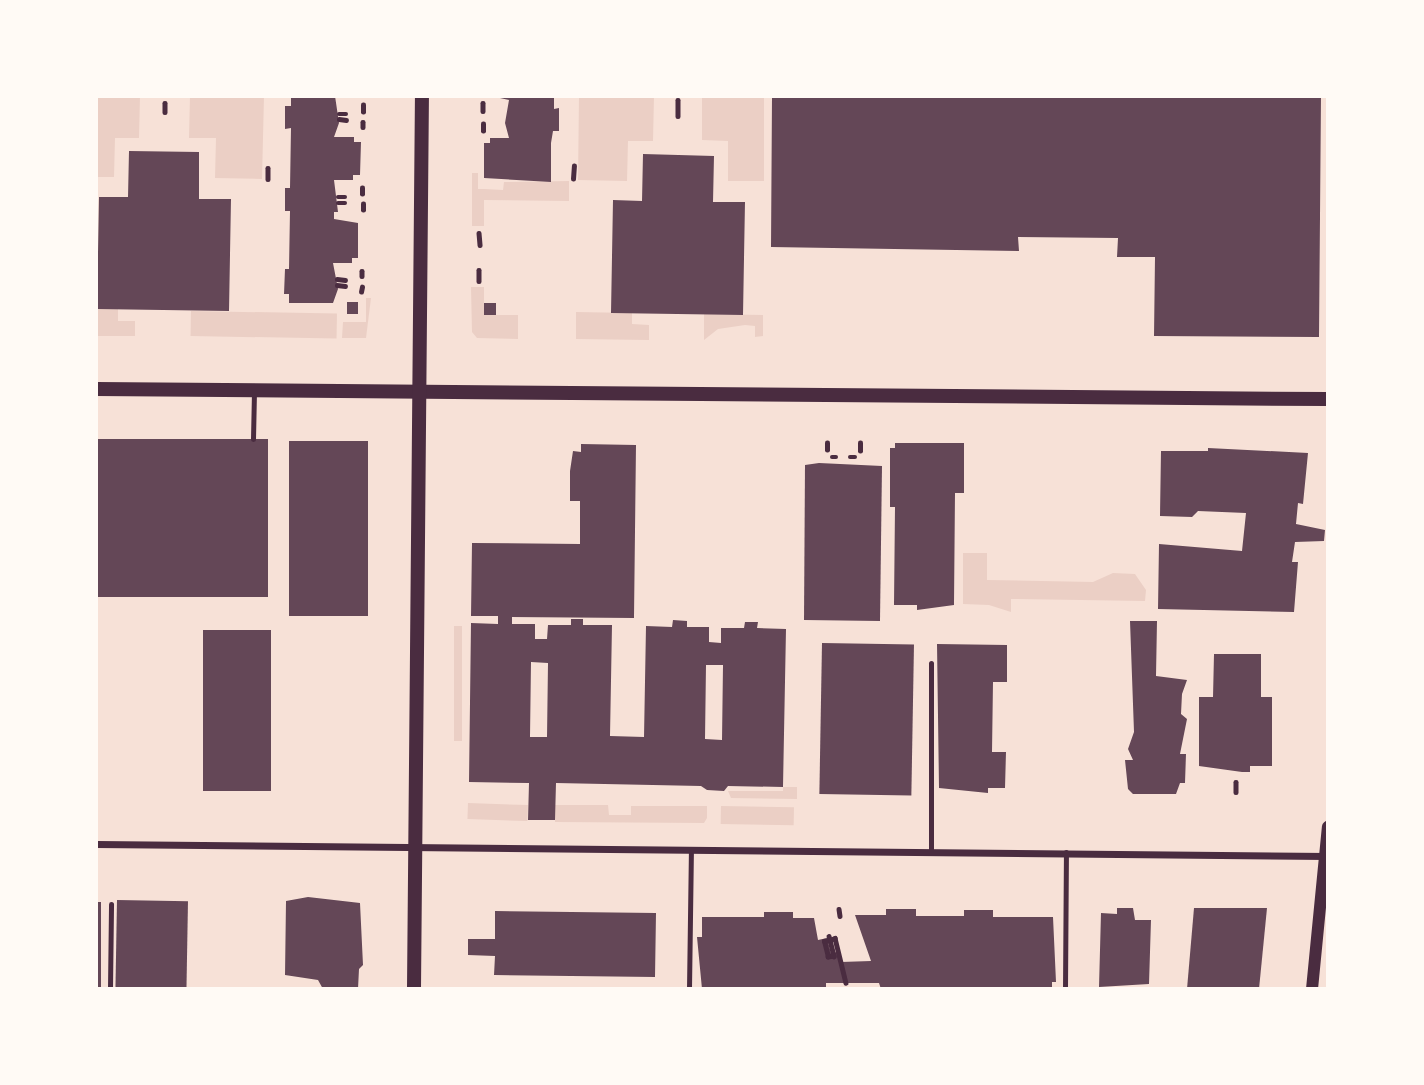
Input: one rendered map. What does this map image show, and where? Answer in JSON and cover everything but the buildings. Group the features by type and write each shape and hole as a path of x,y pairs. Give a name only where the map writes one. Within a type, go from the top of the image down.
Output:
{"main road":[{"path":"414,989 422,96"},
{"path":"96,389 1328,399"}],"street":[{"path":"1312,989 1328,827"},
{"path":"96,844 1326,856"}],"lane":[{"path":"253,439 254,390"},
{"path":"931,663 931,851"},
{"path":"689,989 691,849"},
{"path":"1065,989 1066,852"},
{"path":"110,989 111,904"}],"path":[{"path":"678,100 678,116"},
{"path":"165,103 165,112"},
{"path":"483,103 483,111"},
{"path":"363,105 363,112"},
{"path":"339,117 346,117"},
{"path":"483,124 483,131"},
{"path":"573,179 574,166"},
{"path":"268,168 268,179"},
{"path":"338,200 345,200"},
{"path":"479,233 480,245"},
{"path":"480,270 480,281"},
{"path":"337,282 345,283"},
{"path":"827,443 827,450"},
{"path":"860,443 860,451"},
{"path":"1236,782 1236,792"},
{"path":"839,909 840,916"},
{"path":"830,938 835,938 846,983"}],"shaded area":[{"path":"96,96 140,96 139,138 115,138 114,177 96,177"},
{"path":"190,96 264,96 262,179 215,178 216,138 189,138"},
{"path":"579,96 654,96 653,141 628,141 627,181 578,180"},
{"path":"702,96 764,96 764,181 728,181 728,141 702,140"},
{"path":"472,173 478,173 478,189 503,190 504,182 569,181 569,201 484,200 484,226 472,226"},
{"path":"471,287 484,287 484,315 518,315 518,339 477,338 472,332"},
{"path":"366,298 371,298 366,338 342,338 343,322 366,322"},
{"path":"96,309 118,309 118,321 135,321 135,336 96,336"},
{"path":"191,311 337,314 337,339 191,336"},
{"path":"576,312 632,313 632,324 649,325 649,340 576,339"},
{"path":"704,314 763,315 763,336 755,337 755,326 745,325 718,329 704,340"},
{"path":"963,553 987,553 987,580 1093,582 1113,573 1135,574 1146,590 1145,601 1011,599 1011,612 989,605 963,604"},
{"path":"454,626 462,626 462,741 454,741"},
{"path":"783,787 797,787 797,799 731,798 728,791 783,791"},
{"path":"468,803 528,805 527,821 467,819"},
{"path":"555,805 608,805 609,815 631,815 631,806 707,806 707,818 704,823 555,822"},
{"path":"721,806 794,807 794,825 721,824"}]}
